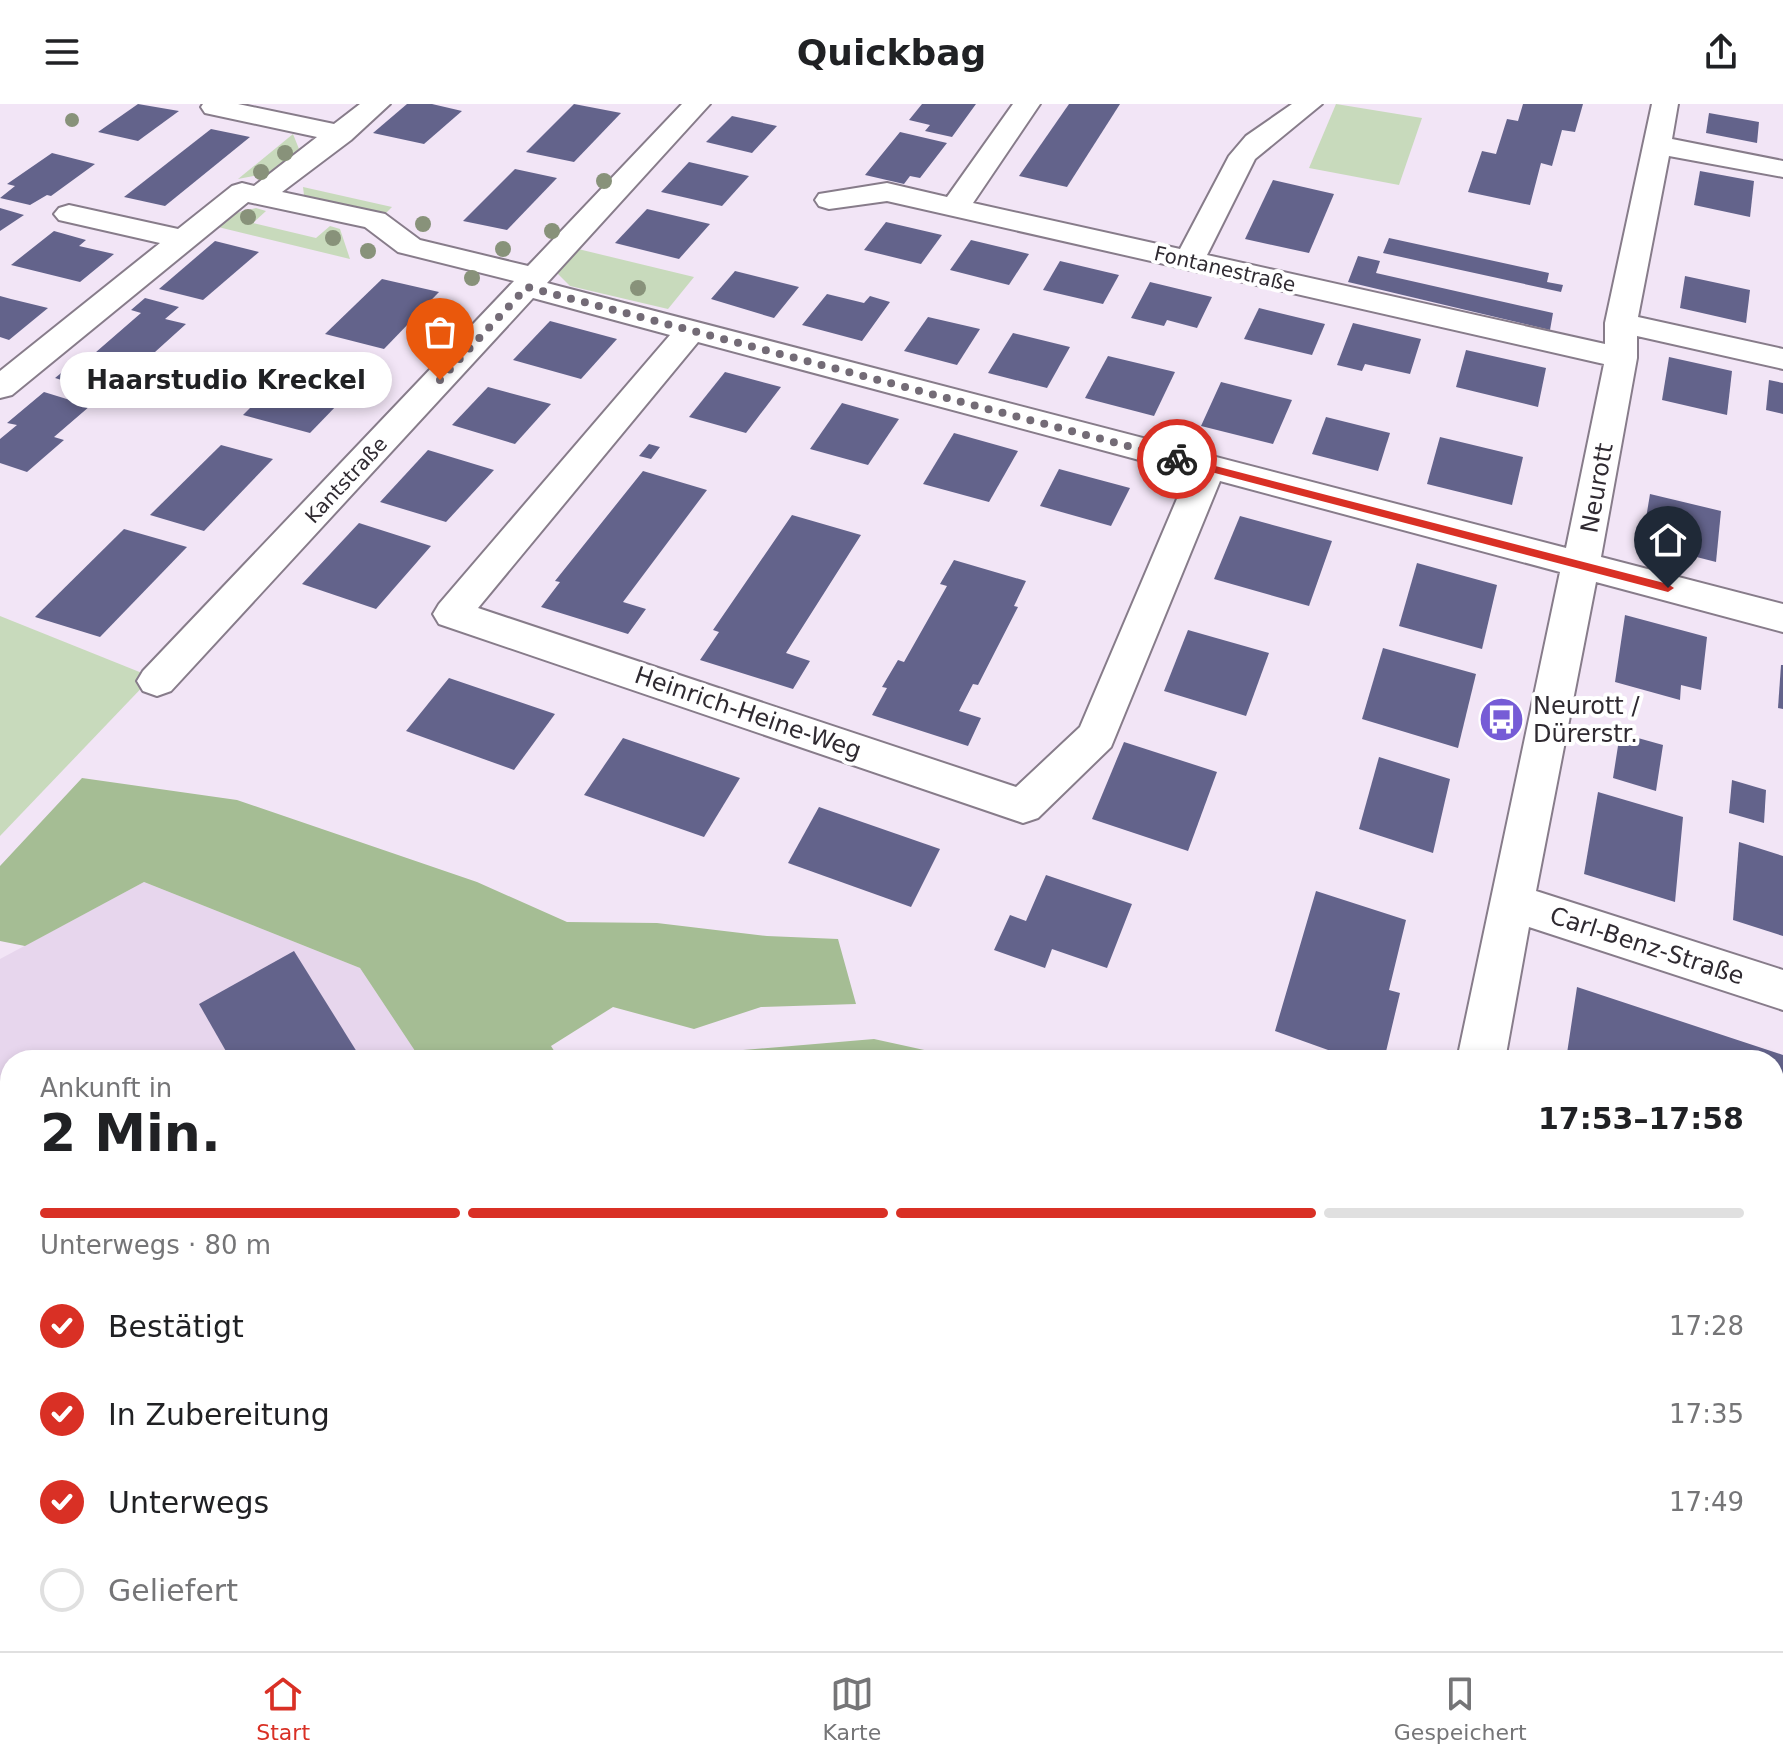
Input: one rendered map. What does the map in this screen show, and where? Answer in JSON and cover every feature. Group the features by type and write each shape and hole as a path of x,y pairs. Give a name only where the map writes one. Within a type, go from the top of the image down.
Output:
{"street":[{"path":"260,195 377,104"},
{"name":"Kantstraße","path":"157,681 697,104"},
{"path":"955,207 1027,104"},
{"path":"1189,260 1243,156 1256,142 1309,104"},
{"name":"Neurott","path":"1483,1050 1582,566 1665,104"},
{"path":"214,107 341,134"},
{"path":"1657,145 1783,169"},
{"path":"0,388 242,192 375,220 409,246 691,330 1783,618"},
{"name":"Fontanestraße","path":"829,200 887,192 1189,260 1621,341 1783,359"},
{"path":"69,214 181,239"},
{"name":"Heinrich-Heine-Weg","path":"691,330 452,614 1023,806 1097,736 1208,467"},
{"name":"Carl-Benz-Straße","path":"1511,902 1783,990"}],"shaded area":[{"path":"144,882 360,968 414,1050 0,1050 0,959"}],"green space":[{"path":"1336,104 1422,118 1399,185 1309,168"},
{"path":"293,134 299,149 273,172 238,179"},
{"path":"303,187 392,207 385,214 304,195"},
{"path":"256,208 266,211 253,223 316,238 330,226 340,229 350,259 218,227 236,213"},
{"path":"574,248 694,277 668,309 570,286 558,274 557,265"},
{"path":"0,616 152,677 0,836"},
{"path":"82,778 237,800 477,882 567,922 657,923 767,936 838,939 856,1004 761,1007 694,1029 613,1007 551,1046 554,1050 414,1050 360,968 144,882 25,946 0,941 0,866"},
{"path":"874,1039 924,1050 743,1050"}],"building":[{"path":"138,104 179,111 138,141 98,132"},
{"path":"407,104 432,104 462,111 424,144 373,133"},
{"path":"574,104 621,113 574,162 526,152"},
{"path":"922,104 976,104 952,137 925,131 930,125 909,120"},
{"path":"1069,104 1120,104 1067,187 1019,176"},
{"path":"1523,104 1583,104 1575,132 1562,130 1552,166 1541,163 1530,205 1468,192 1482,151 1496,154 1507,119 1518,121"},
{"path":"1709,113 1759,122 1757,143 1706,133"},
{"path":"732,116 777,126 752,153 706,142"},
{"path":"211,129 250,137 165,206 124,197"},
{"path":"900,132 947,143 920,178 910,176 904,184 865,175"},
{"path":"52,153 95,164 51,196 47,195 30,205 0,198 15,186 7,184"},
{"path":"689,162 749,176 722,206 661,192"},
{"path":"515,169 557,178 507,230 463,221"},
{"path":"1700,171 1754,181 1750,217 1694,205"},
{"path":"1273,180 1334,194 1309,253 1245,239"},
{"path":"0,208 24,215 0,231"},
{"path":"647,209 710,224 679,259 615,243"},
{"path":"886,222 942,235 921,264 864,250"},
{"path":"54,231 86,240 79,246 114,254 80,282 11,265"},
{"path":"1389,238 1549,273 1547,282 1563,285 1561,292 1383,253"},
{"path":"971,240 1029,254 1009,285 950,270"},
{"path":"215,241 259,252 203,300 159,289"},
{"path":"1358,256 1380,261 1376,273 1553,313 1550,330 1348,282"},
{"path":"1060,261 1119,275 1103,304 1043,290"},
{"path":"735,271 799,287 774,318 711,299"},
{"path":"1685,276 1750,290 1746,323 1680,308"},
{"path":"382,279 439,292 384,349 325,334"},
{"path":"1150,282 1212,297 1197,328 1167,320 1164,326 1131,318"},
{"path":"827,294 864,303 870,296 890,302 862,341 802,325"},
{"path":"0,296 48,308 9,340 0,337"},
{"path":"145,298 179,307 165,319 186,324 124,380 97,373 81,386 55,378 81,357 88,359 141,313 131,310"},
{"path":"1259,308 1325,324 1312,355 1244,339"},
{"path":"928,317 980,329 957,365 904,351"},
{"path":"550,321 617,339 581,379 513,360"},
{"path":"1353,323 1421,339 1410,374 1365,364 1362,371 1337,365"},
{"path":"1013,333 1070,347 1047,388 988,373"},
{"path":"1466,350 1546,368 1538,407 1456,387"},
{"path":"303,355 369,372 310,433 243,415"},
{"path":"1108,356 1175,372 1154,416 1085,398"},
{"path":"1669,357 1732,371 1727,415 1662,400"},
{"path":"725,372 781,387 746,433 689,417"},
{"path":"1769,380 1783,383 1783,414 1766,410"},
{"path":"1221,382 1292,400 1273,444 1201,426"},
{"path":"85,387 114,394 99,408 90,406 54,437 64,440 27,472 0,463 0,439 17,425 7,423 44,392 70,400"},
{"path":"488,387 551,404 515,444 452,425"},
{"path":"842,403 899,419 868,465 810,449"},
{"path":"1326,417 1390,433 1378,471 1312,454"},
{"path":"954,433 1018,451 989,502 923,484"},
{"path":"1440,437 1523,457 1512,505 1427,484"},
{"path":"649,444 660,447 651,459 639,456"},
{"path":"221,445 273,459 204,531 150,515"},
{"path":"428,450 494,470 446,522 380,502"},
{"path":"1059,469 1130,488 1111,526 1040,506"},
{"path":"643,471 707,490 623,602 646,609 628,634 541,607 560,582 555,581"},
{"path":"1650,494 1721,511 1716,562 1642,543"},
{"path":"792,515 861,535 786,653 810,661 793,689 700,660 719,632 713,630"},
{"path":"1240,516 1332,541 1309,606 1214,579"},
{"path":"359,523 431,546 376,609 302,584"},
{"path":"124,529 187,547 100,637 35,617"},
{"path":"954,560 1026,581 1014,606 1018,607 978,685 973,684 959,711 981,718 968,746 872,715 887,688 882,687 898,660 904,662 947,586 940,584"},
{"path":"1417,563 1497,585 1482,649 1399,626"},
{"path":"1625,615 1707,637 1701,690 1681,685 1680,700 1615,682"},
{"path":"1188,630 1269,653 1246,716 1164,691"},
{"path":"1383,648 1476,674 1458,748 1362,719"},
{"path":"1783,665 1783,709 1778,708"},
{"path":"449,678 555,714 514,770 406,731"},
{"path":"1620,733 1663,745 1656,791 1613,778"},
{"path":"623,738 740,778 704,837 584,795"},
{"path":"1124,742 1217,772 1188,851 1092,819"},
{"path":"1379,757 1450,779 1433,853 1359,829"},
{"path":"1732,780 1766,790 1764,823 1729,813"},
{"path":"1598,792 1683,817 1675,902 1584,874"},
{"path":"819,807 940,849 911,907 788,863"},
{"path":"1739,842 1783,856 1783,936 1733,920"},
{"path":"1046,875 1132,904 1107,968 1052,949 1045,968 994,950 1010,915 1026,921"},
{"path":"1316,891 1406,920 1389,990 1400,993 1386,1050 1328,1050 1275,1031"},
{"path":"294,951 356,1050 225,1050 199,1004"},
{"path":"1577,987 1768,1050 1568,1050"}],"way so far":[{"path":"440,380 527,287 1177,459"}],"place":[{"name":"Haarstudio Kreckel","path":"440,380"},
{"name":"Neurott / Dürerstr.","path":"1502,720"}],"route":[{"path":"1177,459 1668,588"}]}
